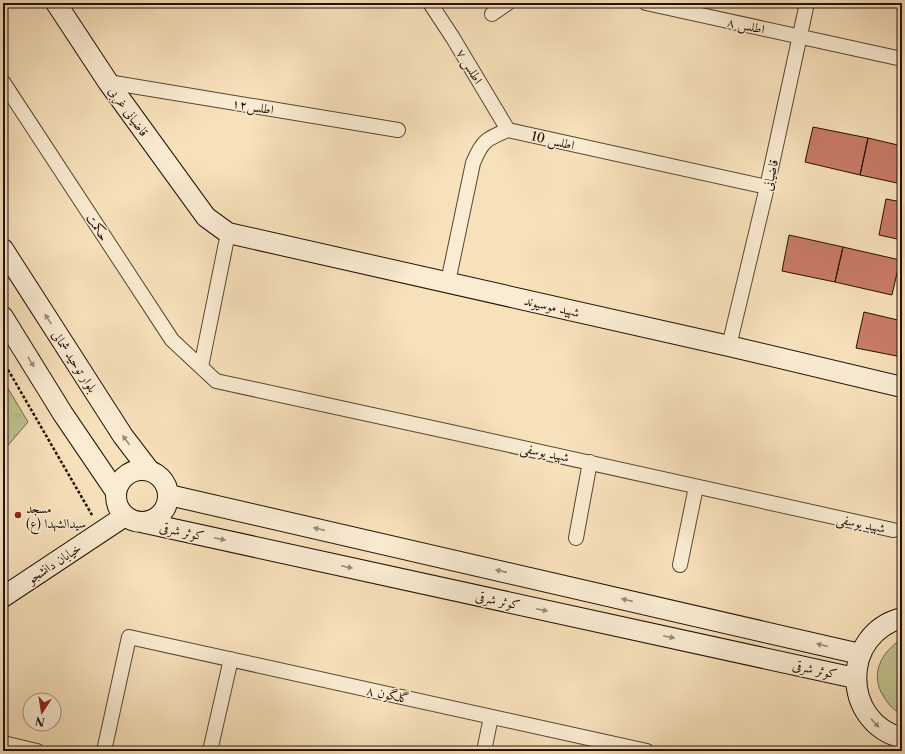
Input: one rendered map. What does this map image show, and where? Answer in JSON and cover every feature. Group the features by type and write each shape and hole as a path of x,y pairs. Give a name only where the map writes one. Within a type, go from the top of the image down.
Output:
{"main road":[{"name":"قاضیانی غربی","path":"57,4 108,82 206,217"},
{"name":"شهید موسیوند","path":"206,217 228,233 729,346 902,387"},
{"name":"بلوار توحید شمالی","path":"3,249 123,436 149,470"},
{"path":"3,317 62,414 116,492"},
{"path":"138,470 149,470 159,476 166,484 169,495 167,505 161,515 152,521 133,519 122,512 117,503 116,492 120,482 128,474 138,470"},
{"name":"کوثر شرقی","path":"169,495 860,654"},
{"name":"خیابان دانشجو","path":"3,597 101,531 133,519"},
{"name":"کوثر شرقی","path":"133,519 855,678"},
{"path":"902,618 884,626 870,638 860,654 855,678 858,696 866,712 878,726 893,736 902,738"}],"street":[{"name":"اطلس ۷","path":"430,3 453,38 508,130"},
{"path":"492,14 508,3"},
{"name":"اطلس ۸","path":"646,3 902,59"},
{"name":"قاضیانی","path":"729,346 767,187 807,3"},
{"name":"حکمت","path":"3,82 172,340 201,367"},
{"name":"اطلس۱۲","path":"108,82 398,130"},
{"name":"اطلس 10","path":"508,130 767,187"},
{"path":"448,282 473,164 479,150 489,138 508,130"},
{"path":"201,367 228,233"},
{"name":"شهید یوسفی","path":"201,367 216,381 590,462 893,530"},
{"path":"576,538 590,462"},
{"path":"680,565 696,487"},
{"name":"گلگون ۸","path":"104,751 129,637 648,751"},
{"path":"210,751 231,659"},
{"path":"484,751 491,716"},
{"path":"3,743 37,751"}],"path":[{"path":"3,361 101,531"}],"green space":[{"path":"3,380 28,422 3,451"},
{"path":"902,639 902,714 894,709 884,697 880,689 878,672 883,657 888,650"}],"building":[{"path":"813,127 868,138 860,175 805,162"},
{"path":"868,138 902,146 902,184 860,175"},
{"path":"886,199 902,202 902,240 879,235"},
{"path":"789,235 843,247 835,282 782,271"},
{"path":"843,247 900,260 892,295 835,282"},
{"path":"864,312 902,321 902,357 856,348"}],"place":[{"name":"مسجد سیدالشهدا (ع)","path":"18,515"}]}
